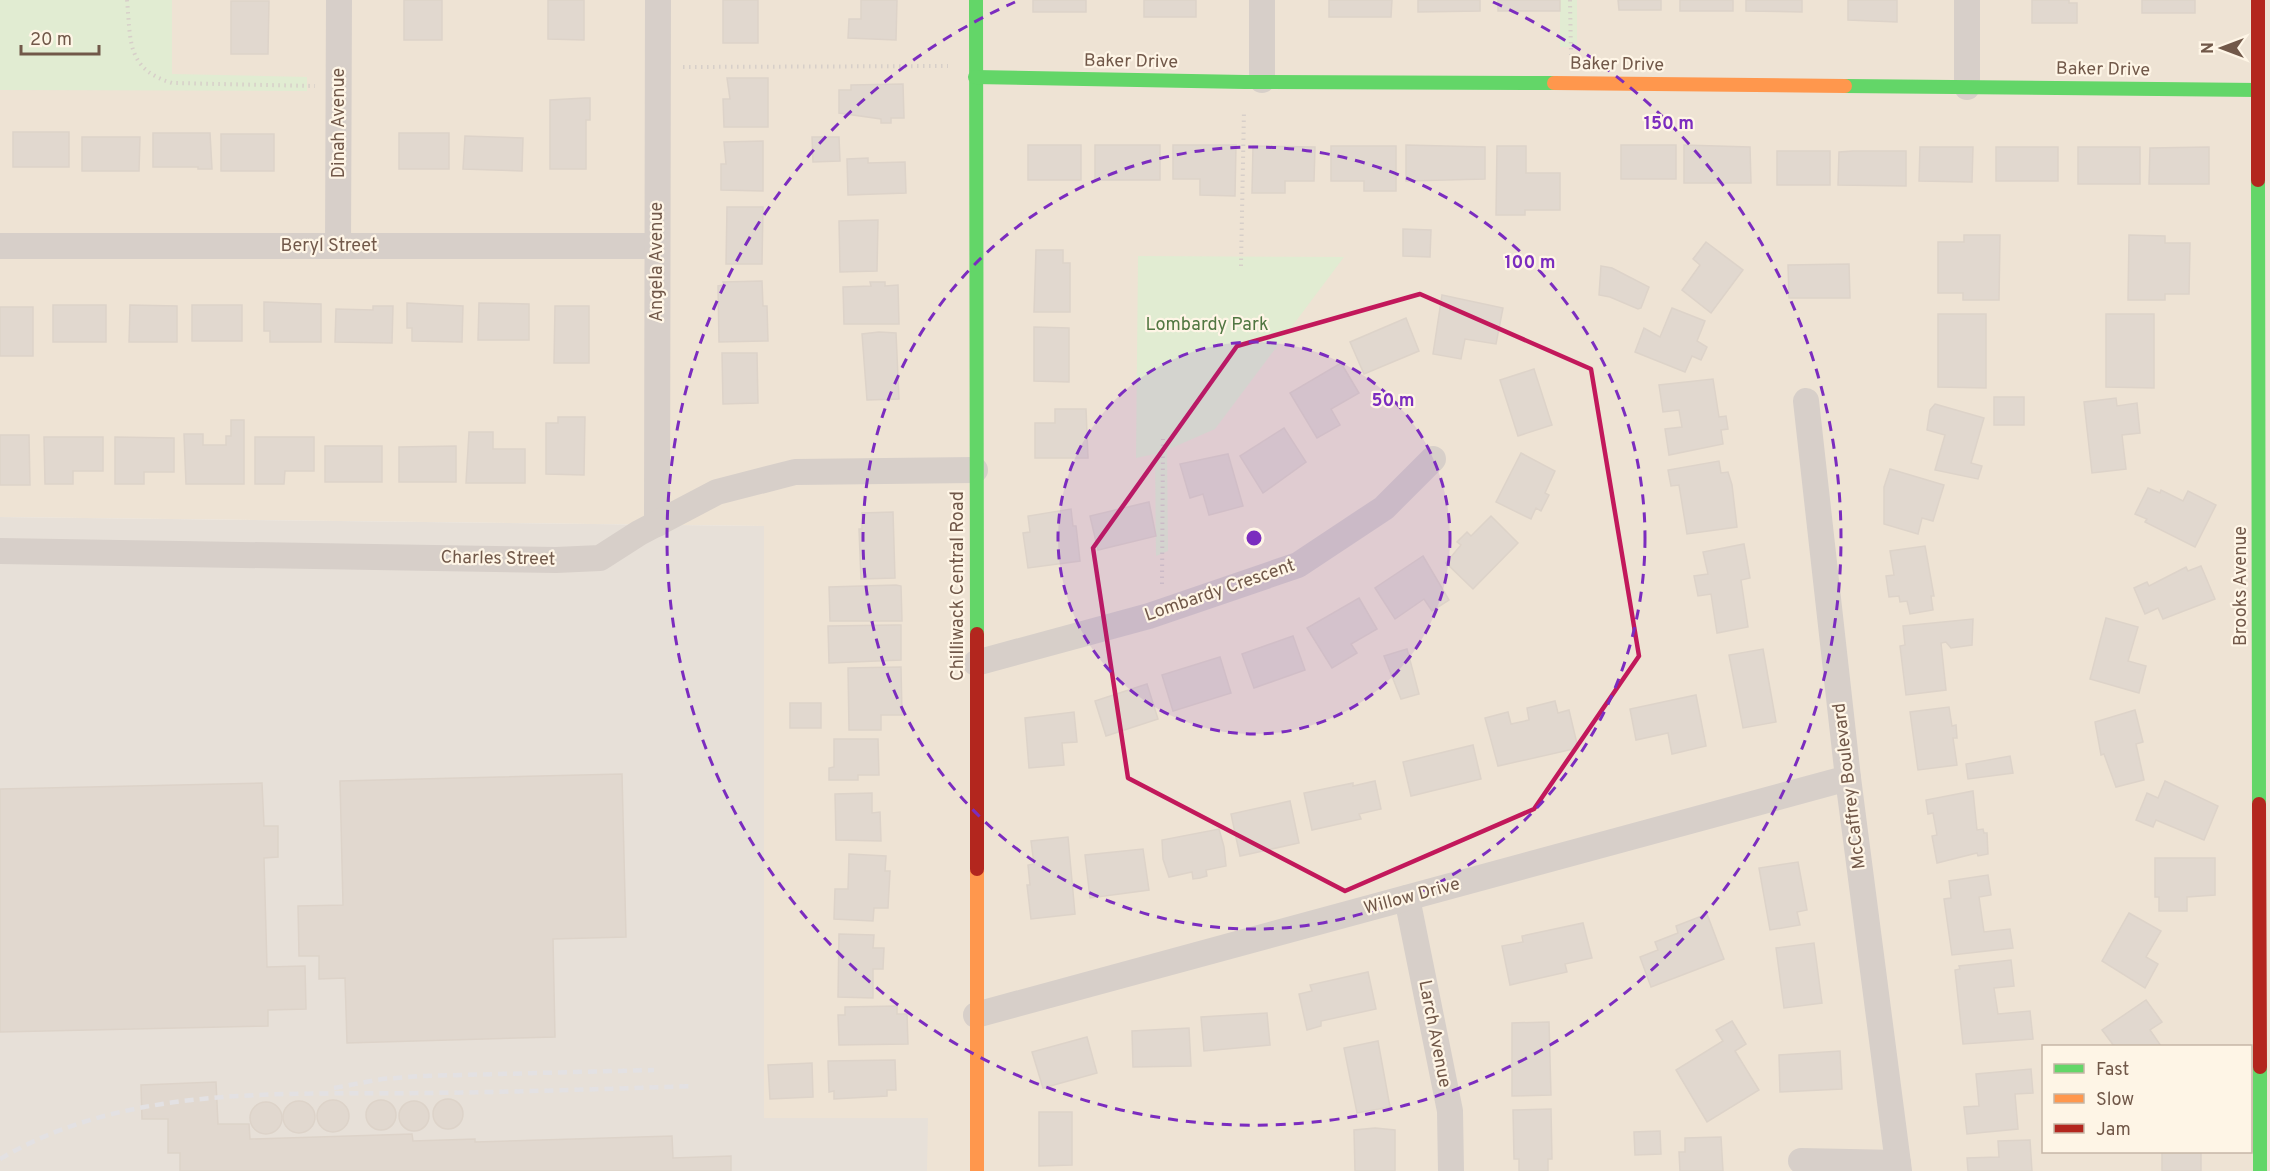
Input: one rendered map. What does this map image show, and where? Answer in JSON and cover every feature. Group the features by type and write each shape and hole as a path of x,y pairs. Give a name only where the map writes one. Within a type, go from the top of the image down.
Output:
{"street":[{"name":"Dinah Avenue","path":"339,0 339,246"},
{"name":"Angela Avenue","path":"657,524 658,0"},
{"name":"Chilliwack Central Road","path":"975,0 977,1171"},
{"path":"1253,81 1262,0"},
{"path":"1967,0 1968,87"},
{"name":"Brooks Avenue","path":"2258,0 2264,743 2260,1171"},
{"name":"Baker Drive","path":"975,72 1253,81 2258,90"},
{"name":"Beryl Street","path":"0,246 657,246"},
{"name":"McCaffrey Boulevard","path":"1806,401 1848,778 1899,1167"},
{"name":"Lombardy Crescent","path":"976,663 1161,612 1298,565 1384,508 1433,459"},
{"name":"Charles Street","path":"0,551 556,560 600,558 717,492 795,472 975,470"},
{"name":"Willow Drive","path":"976,1015 1848,778"},
{"name":"Larch Avenue","path":"1407,898 1450,1111 1451,1171"},
{"path":"1801,1161 1899,1167"}],"path":[{"path":"127,0 134,56 154,78 172,83 339,86"},
{"path":"1570,0 1572,83"},
{"path":"658,67 975,72"},
{"path":"1241,266 1253,81"},
{"path":"1161,612 1163,439"}],"highlighted area":[{"path":"1420,294 1591,369 1639,656 1534,809 1345,891 1128,778 1093,548 1237,346"}],"shaded area":[{"path":"0,0 2270,0 2270,1171 927,1171 927,1118 764,1118 764,526 0,517"},
{"path":"0,517 764,526 764,1118 928,1118 927,1171 0,1171"}],"green space":[{"path":"0,0 172,0 172,74 307,77 307,91 0,90"},
{"path":"1560,0 1577,0 1577,47 1560,47"},
{"name":"Lombardy Park","path":"1138,256 1344,257 1215,429 1167,450 1168,551 1156,556 1155,454 1136,458"}],"building":[{"path":"404,0 442,0 442,40 404,40"},
{"path":"548,0 584,0 584,40 548,39"},
{"path":"723,0 758,0 758,43 723,43"},
{"path":"861,0 897,0 896,40 848,38 849,19 861,19"},
{"path":"1033,0 1086,0 1086,12 1033,12"},
{"path":"1144,0 1196,0 1196,17 1144,17"},
{"path":"1329,0 1392,0 1391,17 1329,17"},
{"path":"1418,0 1480,0 1480,11 1418,12"},
{"path":"1498,0 1560,0 1560,11 1498,11"},
{"path":"1618,0 1661,0 1661,10 1619,10"},
{"path":"1680,0 1733,0 1733,11 1680,11"},
{"path":"1746,0 1802,0 1802,12 1746,11"},
{"path":"1848,0 1897,0 1897,22 1848,20"},
{"path":"2032,0 2069,0 2069,3 2077,3 2077,23 2032,23"},
{"path":"2142,0 2195,0 2195,13 2142,13"},
{"path":"231,1 269,1 268,54 231,54"},
{"path":"727,78 768,78 768,127 724,127 723,99 730,99"},
{"path":"903,84 904,118 891,118 891,123 881,123 881,119 839,113 839,90 851,90 851,85"},
{"path":"590,98 590,120 586,120 586,169 550,169 550,100"},
{"path":"13,132 69,132 69,167 13,167"},
{"path":"153,133 210,133 212,169 153,167"},
{"path":"399,133 449,133 449,169 399,169"},
{"path":"221,134 274,134 274,171 221,171"},
{"path":"465,136 523,138 522,171 463,169"},
{"path":"82,137 140,137 139,171 82,171"},
{"path":"812,137 839,137 840,161 813,162"},
{"path":"763,141 763,191 721,190 721,164 726,164 724,142"},
{"path":"1028,145 1081,145 1081,180 1028,180"},
{"path":"1095,145 1160,145 1160,180 1095,180"},
{"path":"1173,145 1236,145 1235,196 1200,195 1200,179 1173,179"},
{"path":"1406,145 1485,147 1485,179 1406,181"},
{"path":"1621,145 1676,145 1676,179 1621,179"},
{"path":"1684,145 1750,147 1751,183 1684,183"},
{"path":"1253,146 1315,147 1314,181 1285,181 1285,193 1252,193"},
{"path":"1331,146 1396,146 1396,191 1364,191 1364,181 1331,181"},
{"path":"1497,146 1526,146 1526,173 1560,173 1560,210 1525,210 1525,215 1496,215"},
{"path":"1920,147 1973,147 1972,182 1919,181"},
{"path":"1996,147 2058,147 2058,181 1996,181"},
{"path":"2078,147 2140,147 2140,184 2078,184"},
{"path":"2209,147 2209,184 2149,184 2150,148"},
{"path":"1777,151 1830,151 1830,185 1777,185"},
{"path":"1906,151 1906,186 1838,185 1839,152"},
{"path":"868,158 868,163 905,162 906,193 848,195 847,159"},
{"path":"727,207 763,207 762,264 726,264"},
{"path":"878,220 877,271 840,272 839,221"},
{"path":"1403,229 1431,230 1430,257 1403,256"},
{"path":"1964,235 2000,235 1999,300 1963,300 1963,293 1938,293 1938,242 1964,242"},
{"path":"2129,235 2165,236 2165,243 2190,243 2189,294 2165,294 2165,300 2128,300"},
{"path":"1706,242 1743,270 1711,313 1682,290 1700,265 1693,259"},
{"path":"1036,250 1063,250 1063,263 1070,263 1070,312 1034,312"},
{"path":"1849,264 1850,298 1789,298 1788,265"},
{"path":"1601,266 1612,268 1649,287 1641,308 1638,309 1610,297 1599,295"},
{"path":"762,281 763,306 767,306 768,341 719,342 718,286 724,285 723,282"},
{"path":"870,282 885,282 885,286 898,285 899,324 844,324 843,287 871,286"},
{"path":"1442,295 1503,308 1496,344 1465,339 1461,359 1433,354"},
{"path":"264,302 321,304 321,342 270,342 270,331 264,331"},
{"path":"407,303 463,306 462,342 412,341 412,328 407,328"},
{"path":"479,303 529,304 529,340 478,340"},
{"path":"53,305 106,305 106,342 53,342"},
{"path":"130,305 177,306 177,342 129,342"},
{"path":"192,305 242,305 242,341 192,341"},
{"path":"373,306 393,306 392,343 335,342 336,309 373,310"},
{"path":"555,306 589,306 589,363 554,363"},
{"path":"0,307 33,307 33,356 0,356"},
{"path":"1672,308 1705,321 1697,341 1707,347 1701,360 1692,356 1685,372 1635,352 1644,328 1660,337"},
{"path":"1938,314 1986,314 1986,388 1938,387"},
{"path":"2106,314 2154,314 2154,388 2106,387"},
{"path":"1406,318 1419,351 1364,374 1350,342"},
{"path":"1034,327 1069,328 1069,382 1034,381"},
{"path":"896,333 899,399 867,400 862,334"},
{"path":"722,353 757,353 758,403 723,404"},
{"path":"1341,363 1359,393 1331,409 1340,425 1317,438 1290,393"},
{"path":"1534,369 1552,425 1518,436 1500,380"},
{"path":"1713,379 1719,417 1726,416 1728,429 1721,430 1723,444 1669,455 1665,429 1682,427 1679,410 1663,412 1659,385"},
{"path":"1994,397 2024,397 2024,425 1994,425"},
{"path":"2116,398 2117,406 2137,403 2140,433 2122,435 2126,469 2092,473 2084,402"},
{"path":"1935,404 1984,418 1971,463 1982,466 1978,479 1935,470 1945,435 1927,430 1930,410"},
{"path":"1055,409 1086,409 1088,458 1035,458 1035,423 1055,423"},
{"path":"558,417 585,417 584,475 546,474 546,423 558,423"},
{"path":"231,420 244,420 244,484 186,484 184,434 203,434 203,445 226,445 226,436 231,436"},
{"path":"1284,428 1306,462 1263,493 1240,456"},
{"path":"469,432 493,432 493,449 525,449 525,483 466,483"},
{"path":"0,435 29,435 30,485 0,485"},
{"path":"44,437 103,437 103,471 73,471 73,484 45,484"},
{"path":"115,437 174,438 174,472 144,472 144,484 115,484"},
{"path":"255,437 314,437 314,471 285,471 284,484 255,484"},
{"path":"325,446 382,446 382,482 325,482"},
{"path":"456,446 456,482 399,482 399,447"},
{"path":"1521,453 1555,471 1545,493 1549,495 1541,511 1536,508 1531,519 1496,502"},
{"path":"1228,454 1243,506 1209,515 1203,494 1190,498 1180,464"},
{"path":"1719,461 1721,473 1728,472 1732,485 1737,527 1687,534 1679,485 1671,486 1668,470"},
{"path":"1890,469 1944,485 1933,521 1922,518 1918,534 1884,524 1884,487"},
{"path":"2148,488 2160,493 2161,490 2183,501 2188,491 2216,505 2195,547 2145,522 2147,519 2135,514"},
{"path":"1149,502 1156,536 1098,550 1090,516"},
{"path":"1071,509 1073,526 1076,526 1080,561 1028,568 1023,533 1030,532 1028,516"},
{"path":"893,512 895,578 861,579 859,529 862,529 862,513"},
{"path":"1491,516 1518,543 1473,589 1446,563 1461,545 1457,542 1467,532 1471,536"},
{"path":"1744,544 1750,578 1741,580 1748,627 1717,633 1711,594 1698,596 1694,576 1708,574 1703,552"},
{"path":"1925,546 1934,596 1931,596 1933,610 1910,614 1907,601 1900,602 1899,596 1889,597 1886,576 1894,575 1890,551"},
{"path":"1423,556 1449,600 1432,611 1424,599 1395,619 1375,588"},
{"path":"2201,566 2215,599 2163,619 2158,608 2145,614 2134,588 2147,582 2149,586 2186,567 2188,571"},
{"path":"901,586 902,621 830,621 829,587"},
{"path":"1359,598 1377,629 1351,644 1357,653 1332,668 1307,628"},
{"path":"2106,618 2138,627 2128,661 2146,666 2139,693 2090,679"},
{"path":"1973,619 1972,645 1951,648 1946,642 1941,643 1946,690 1906,695 1900,646 1905,645 1903,626"},
{"path":"901,625 901,660 829,663 828,626"},
{"path":"1293,636 1305,670 1254,688 1242,654"},
{"path":"1407,649 1419,694 1401,699 1384,656"},
{"path":"1763,649 1776,722 1743,728 1729,655"},
{"path":"1220,657 1231,693 1173,711 1162,675"},
{"path":"901,667 902,715 881,715 881,730 849,730 848,668"},
{"path":"1147,684 1158,719 1106,736 1095,701"},
{"path":"1696,695 1706,746 1672,754 1668,733 1636,740 1630,709"},
{"path":"1555,701 1558,713 1569,710 1578,748 1498,766 1485,718 1508,712 1511,724 1529,720 1527,708"},
{"path":"790,703 821,703 821,728 790,728"},
{"path":"1949,707 1952,726 1956,725 1957,738 1953,738 1957,765 1918,770 1910,712"},
{"path":"2135,710 2143,742 2136,744 2144,780 2116,787 2104,754 2101,755 2095,722"},
{"path":"1074,712 1077,742 1062,743 1064,765 1029,768 1025,718"},
{"path":"834,739 878,739 879,775 858,775 858,780 829,780 829,768 834,767"},
{"path":"1473,745 1481,779 1411,796 1403,762"},
{"path":"2010,756 2013,773 1968,779 1966,764"},
{"path":"622,774 626,937 553,939 555,1037 347,1043 345,978 319,979 319,956 299,956 298,906 343,905 340,781"},
{"path":"1375,781 1381,809 1359,814 1361,819 1312,830 1304,793"},
{"path":"2165,781 2218,806 2204,840 2156,820 2153,827 2136,820 2147,793 2158,798"},
{"path":"262,783 264,826 278,826 278,857 264,858 267,967 305,966 306,1009 268,1010 268,1026 0,1032 0,789"},
{"path":"1973,791 1977,830 1983,829 1984,833 1987,833 1988,854 1978,856 1977,853 1937,863 1932,836 1937,835 1933,813 1928,814 1926,800"},
{"path":"872,793 872,813 880,812 881,841 836,840 835,794"},
{"path":"1290,801 1299,843 1240,856 1231,814"},
{"path":"1219,829 1226,866 1206,870 1207,876 1200,878 1193,879 1192,872 1169,877 1163,859 1162,840"},
{"path":"1068,837 1075,914 1031,919 1027,885 1030,885 1028,865 1034,864 1031,841"},
{"path":"1143,849 1149,890 1090,898 1085,855"},
{"path":"849,854 886,856 885,871 890,871 888,908 874,908 873,921 834,919 835,889 848,889"},
{"path":"2155,858 2215,858 2215,895 2187,897 2187,911 2159,911 2159,897 2155,897"},
{"path":"1798,862 1807,910 1797,912 1800,925 1770,930 1759,868"},
{"path":"1988,875 1991,895 1979,897 1984,932 2010,929 2013,948 1952,955 1944,899 1951,898 1949,881"},
{"path":"2129,913 2161,931 2146,957 2158,964 2145,988 2102,961"},
{"path":"1707,914 1724,959 1651,987 1640,957 1658,950 1655,942 1678,933 1676,926"},
{"path":"1583,923 1592,958 1565,964 1567,972 1510,985 1502,946 1523,942 1522,936"},
{"path":"839,934 874,935 873,948 884,948 883,969 873,969 873,998 838,997"},
{"path":"1814,943 1822,1003 1784,1008 1776,948"},
{"path":"2011,960 2014,986 1994,988 1998,1014 2030,1011 2033,1039 1963,1044 1955,970 1960,969 1959,966"},
{"path":"1368,972 1376,1009 1321,1021 1321,1026 1307,1030 1299,994 1312,991 1310,985"},
{"path":"2146,1000 2162,1022 2150,1030 2160,1045 2113,1045 2102,1030"},
{"path":"897,1006 897,1014 907,1014 908,1044 839,1045 838,1015 845,1015 845,1007"},
{"path":"1267,1013 1270,1045 1204,1051 1201,1017"},
{"path":"1732,1021 1746,1044 1735,1051 1759,1090 1707,1122 1676,1070 1723,1041 1716,1030"},
{"path":"1549,1022 1551,1095 1512,1096 1512,1023"},
{"path":"1189,1028 1191,1066 1133,1067 1132,1031"},
{"path":"1087,1037 1097,1073 1043,1088 1032,1052"},
{"path":"1378,1041 1390,1107 1357,1113 1344,1048"},
{"path":"1840,1051 1842,1089 1780,1092 1779,1055"},
{"path":"895,1060 896,1090 887,1090 887,1096 834,1099 834,1091 829,1092 828,1061"},
{"path":"812,1063 813,1097 770,1099 768,1065"},
{"path":"2031,1069 2033,1093 2015,1094 2018,1129 1967,1134 1964,1107 1979,1106 1976,1074"},
{"path":"216,1082 218,1124 249,1124 250,1139 412,1134 413,1141 475,1139 475,1142 672,1136 673,1158 731,1156 731,1171 180,1171 180,1153 168,1153 168,1119 142,1119 141,1085"},
{"path":"448,1099 458,1104 463,1114 458,1124 448,1129 438,1124 433,1114 438,1104"},
{"path":"333,1100 344,1105 349,1116 344,1127 333,1132 322,1127 317,1116 322,1105"},
{"path":"381,1100 391,1105 396,1115 391,1125 381,1130 371,1125 366,1115 371,1105"},
{"path":"299,1101 310,1106 315,1117 310,1128 299,1133 288,1128 283,1117 288,1106"},
{"path":"414,1101 424,1106 429,1116 424,1126 414,1131 404,1126 399,1116 404,1106"},
{"path":"266,1102 277,1107 282,1118 277,1129 266,1134 255,1129 250,1118 255,1107"},
{"path":"1551,1109 1552,1159 1548,1159 1548,1171 1519,1171 1519,1159 1514,1159 1513,1110"},
{"path":"1039,1112 1072,1112 1072,1165 1039,1166"},
{"path":"1375,1128 1395,1130 1395,1171 1355,1171 1354,1130"},
{"path":"1660,1131 1661,1154 1635,1155 1634,1132"},
{"path":"1721,1137 1723,1171 1680,1171 1679,1152 1685,1152 1685,1138"},
{"path":"2030,1140 2032,1171 1968,1171 1967,1158 1999,1157 1998,1141"},
{"path":"2162,1153 2201,1153 2201,1171 2162,1171"}],"railway":[{"path":"334,1088 382,1079 421,1076 654,1070"},
{"path":"0,1159 49,1134 101,1117 154,1105 209,1098 320,1093 495,1092 692,1086"}],"traffic: fast":[{"path":"976,0 977,634"},
{"path":"975,77 1245,82 1554,83"},
{"path":"1845,86 2258,90"},
{"path":"2258,180 2259,804"},
{"path":"2260,1067 2260,1171"}],"traffic: slow":[{"path":"1554,83 1845,86"},
{"path":"977,869 977,1171"}],"traffic: jam":[{"path":"2258,0 2258,180"},
{"path":"977,634 977,869"},
{"path":"2259,804 2260,1067"}]}
